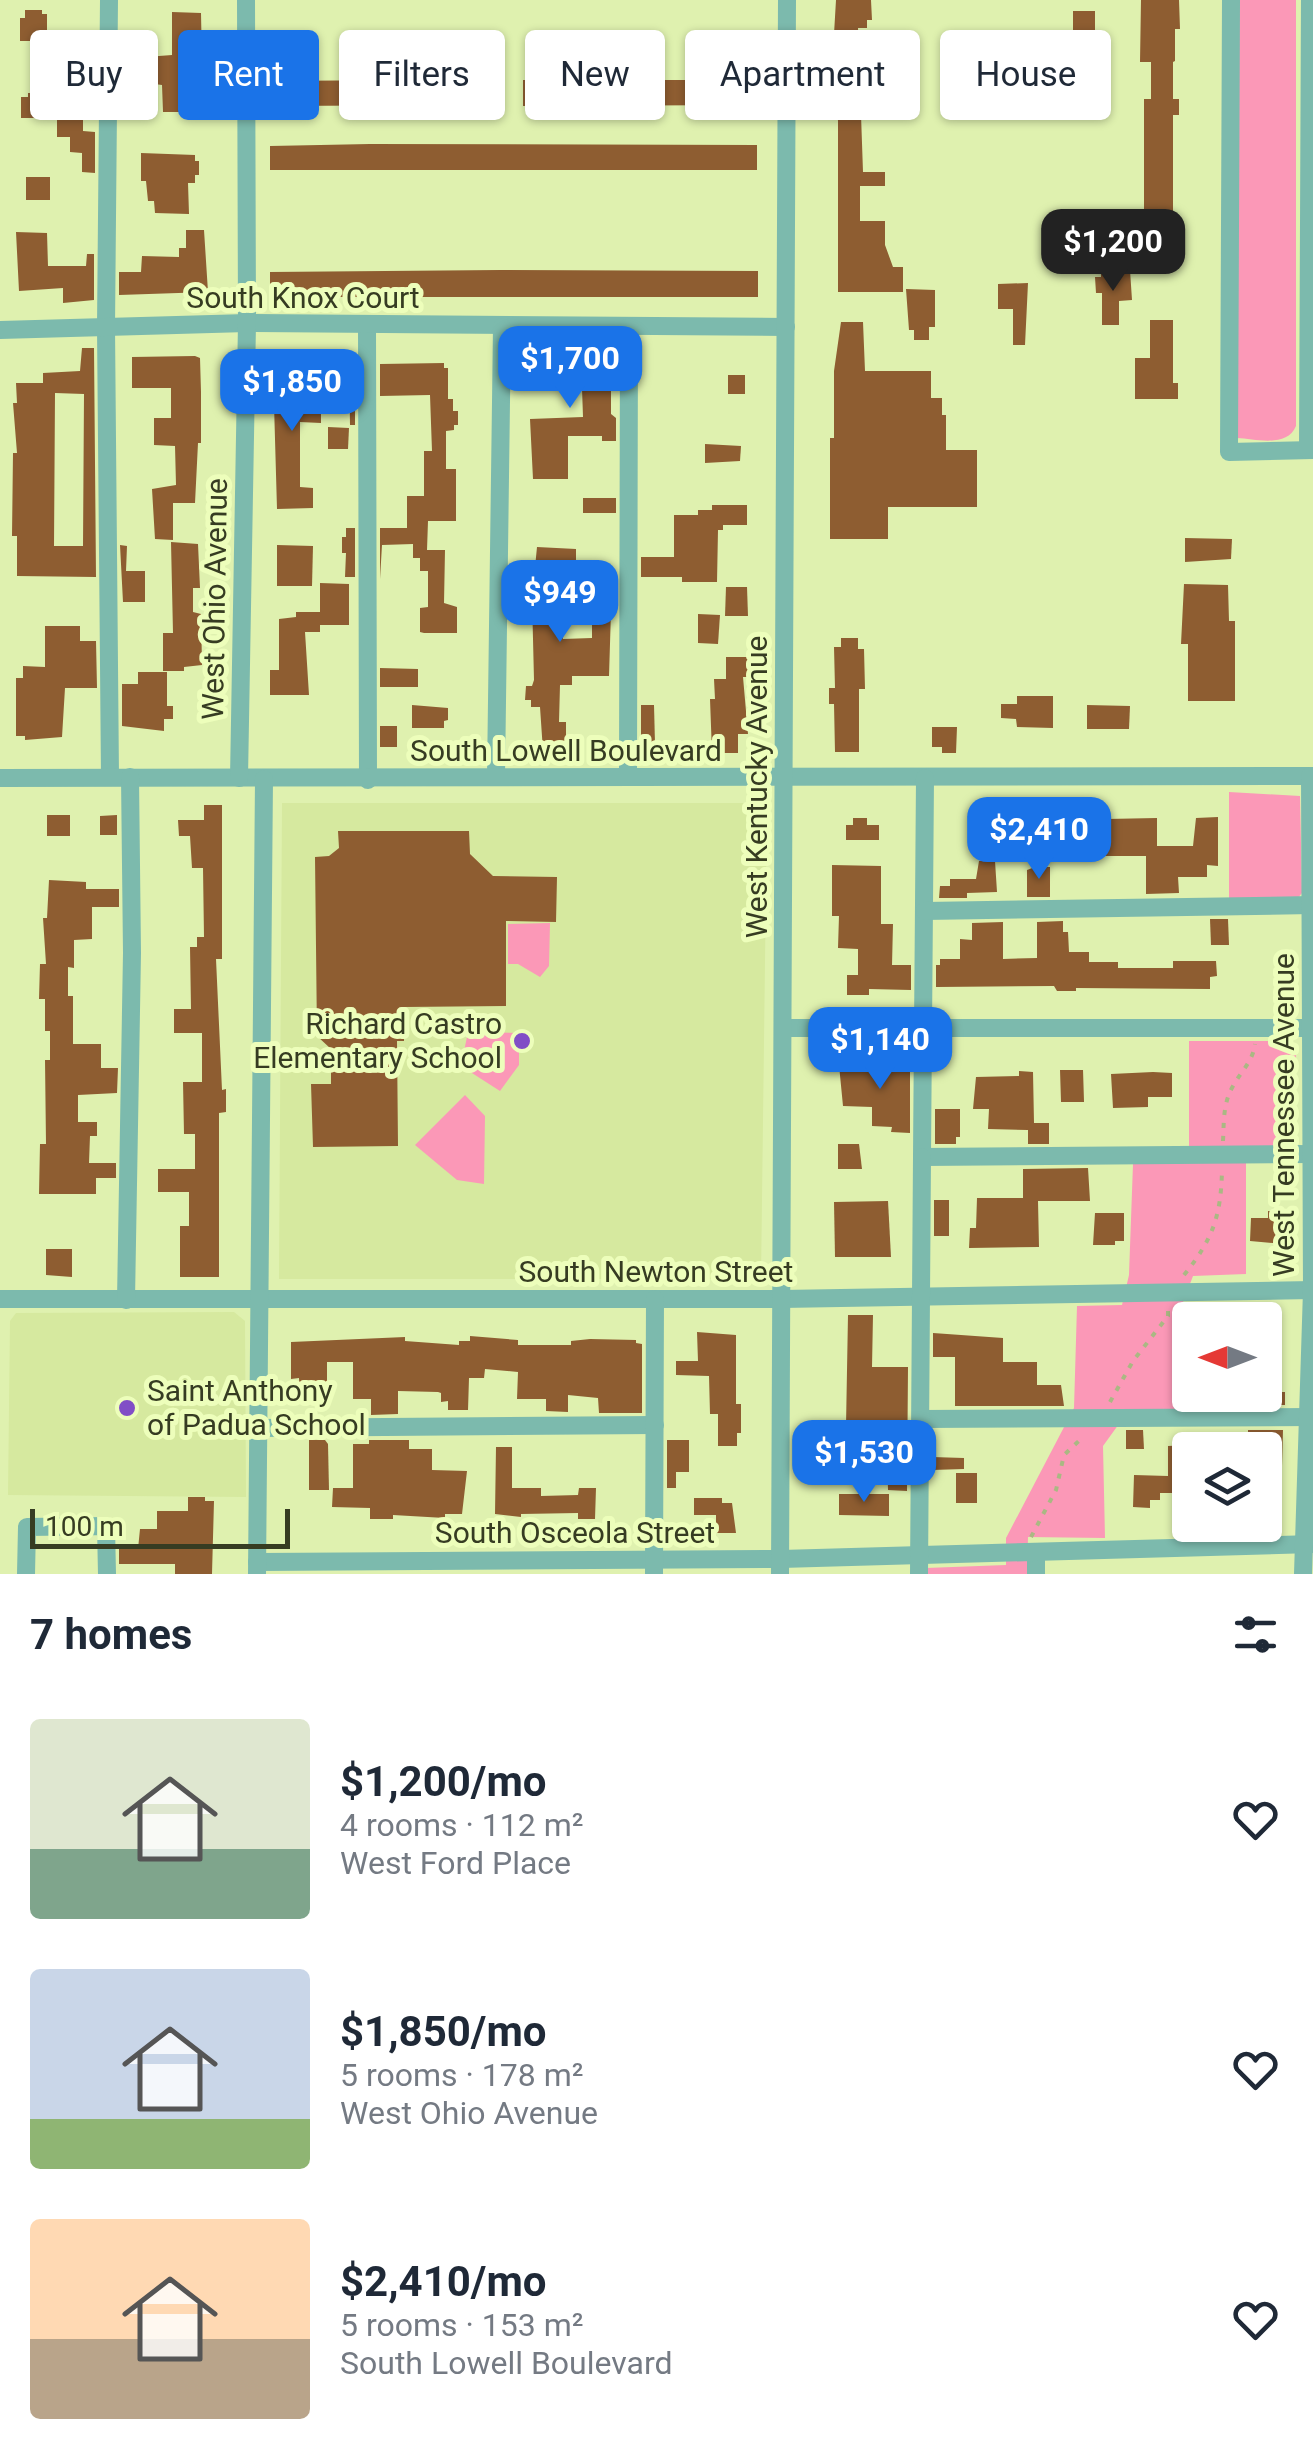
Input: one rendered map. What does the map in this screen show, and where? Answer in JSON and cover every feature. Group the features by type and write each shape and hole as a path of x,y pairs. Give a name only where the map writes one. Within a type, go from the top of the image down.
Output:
{"street":[{"path":"109,0 106,327 110,777"},
{"name":"West Ohio Avenue","path":"240,778 247,323 246,0"},
{"name":"West Kentucky Avenue","path":"780,1566 787,0"},
{"path":"1231,0 1230,452 1310,450 1310,0"},
{"name":"South Knox Court","path":"0,330 247,323 786,328"},
{"path":"367,324 368,780"},
{"path":"496,776 502,326"},
{"path":"628,778 629,327"},
{"name":"South Lowell Boulevard","path":"0,778 1312,776"},
{"name":"West Tennessee Avenue","path":"1303,1574 1308,1544 1312,1290 1312,776"},
{"path":"126,1300 132,953 130,777"},
{"path":"257,1568 264,778"},
{"path":"919,1564 925,778"},
{"path":"925,911 1312,905"},
{"path":"784,1028 1312,1028"},
{"path":"922,1157 1312,1154"},
{"name":"South Newton Street","path":"0,1299 782,1299 1312,1290"},
{"path":"654,1567 655,1299"},
{"path":"921,1419 1310,1417"},
{"path":"258,1428 655,1426"},
{"path":"26,1574 27,1527 106,1526 106,1574"},
{"name":"South Osceola Street","path":"257,1568 919,1564 1036,1552 1308,1544"},
{"path":"1036,1552 1036,1574"}],"shaded area":[{"path":"1232,0 1296,0 1296,426 1286,437 1270,441 1237,438"},
{"path":"1229,792 1300,796 1302,893 1297,899 1229,902"},
{"name":"Richard Castro Elementary School","path":"282,803 767,803 761,1279 279,1279"},
{"path":"550,923 549,966 540,977 518,964 508,964 508,924"},
{"path":"468,1032 519,1033 519,1065 500,1091 461,1066"},
{"path":"1189,1041 1289,1041 1296,1049 1295,1151 1246,1151 1246,1274 1193,1276 1183,1302 1172,1302 1172,1411 1129,1410 1103,1446 1105,1538 1028,1537 1027,1574 926,1574 926,1568 1006,1565 1006,1538 1074,1408 1077,1306 1122,1305 1129,1275 1133,1164 1189,1162"},
{"path":"465,1095 485,1116 484,1184 457,1180 415,1145"},
{"name":"Saint Anthony of Padua School","path":"234,1312 245,1321 246,1497 8,1495 10,1321 16,1313"}],"building":[{"path":"836,0 871,0 872,20 867,20 867,28 834,30"},
{"path":"1141,0 1179,0 1180,29 1175,29 1173,62 1173,99 1179,99 1179,115 1173,115 1173,258 1137,258 1137,244 1144,244 1144,99 1151,99 1151,62 1140,62"},
{"path":"25,10 42,10 42,14 47,14 47,30 30,30 30,41 20,41 20,18 25,18"},
{"path":"1073,11 1095,11 1095,30 1073,30"},
{"path":"172,12 201,13 201,30 178,30 178,112 163,112 158,56 172,55"},
{"path":"665,80 685,80 685,105 665,105"},
{"path":"319,81 339,81 339,106 319,106"},
{"path":"28,93 30,118 21,118 21,97 28,97"},
{"path":"57,120 83,120 83,131 95,132 95,173 82,172 82,153 70,152 70,137 57,137"},
{"path":"861,120 863,172 885,172 885,186 860,186 860,221 885,221 885,245 893,267 903,267 903,292 838,292 838,121"},
{"path":"757,145 757,170 270,170 270,146"},
{"path":"141,153 195,155 199,175 195,175 195,183 188,183 189,214 155,213 154,201 148,201 146,181 141,181"},
{"path":"26,177 50,177 50,200 26,200"},
{"path":"186,230 204,230 208,292 119,295 119,272 141,272 142,256 179,257 179,248 186,248"},
{"path":"16,232 47,233 48,266 86,266 87,254 94,254 94,300 63,303 63,288 19,291"},
{"path":"1130,270 1132,300 1119,301 1119,325 1102,325 1102,293 1096,293 1095,277 1101,277 1101,271"},
{"path":"758,271 758,297 270,297 270,272"},
{"path":"1028,283 1025,345 1013,345 1013,309 998,309 998,284"},
{"path":"906,289 935,290 935,327 929,327 929,340 914,340 914,330 909,330"},
{"path":"1150,320 1173,320 1173,383 1178,383 1178,399 1135,399 1135,358 1150,358"},
{"path":"841,322 863,322 865,371 931,371 931,398 942,398 942,415 946,415 946,450 977,450 977,507 888,507 888,539 830,539 830,438 834,438 834,371"},
{"path":"82,348 94,348 96,577 17,576 17,536 12,536 16,383 43,383 43,373 80,371","holes":["55,393 84,394 83,546 54,546"]},
{"path":"616,354 611,414 616,418 616,441 602,441 602,436 568,436 568,479 533,479 530,419 583,417 582,388 530,390 529,356 561,355 562,365 583,365 600,364 600,355"},
{"path":"132,357 200,358 201,443 195,503 173,503 173,540 155,539 152,489 176,485 175,446 154,445 154,418 171,418 171,388 132,388"},
{"path":"278,362 307,363 308,399 321,400 321,423 300,422 300,487 313,488 313,508 277,509 274,404"},
{"path":"444,363 444,368 448,368 448,399 453,399 453,411 458,411 458,425 446,431 446,469 456,469 456,521 428,521 427,550 445,550 444,603 457,607 457,633 424,633 420,632 420,608 428,607 428,571 420,571 420,558 413,558 413,544 382,545 380,579 380,528 407,528 407,496 424,496 424,451 432,451 430,395 380,396 380,364"},
{"path":"355,366 355,425 350,425 349,367"},
{"path":"728,375 745,375 745,394 728,394"},
{"path":"328,427 349,428 348,449 328,449"},
{"path":"705,444 741,446 740,461 705,463"},
{"path":"583,498 616,498 616,513 583,513"},
{"path":"712,505 747,505 747,525 723,525 723,530 718,530 717,582 641,577 641,557 674,557 674,515 698,515 698,510 712,510"},
{"path":"346,528 355,528 355,577 345,577 342,537 346,537"},
{"path":"1185,538 1232,539 1231,559 1185,562"},
{"path":"171,542 198,544 200,588 193,588 193,612 201,614 202,665 184,667 184,671 163,671 163,633 173,633"},
{"path":"120,545 127,546 126,571 145,571 145,602 123,602"},
{"path":"277,545 313,546 312,586 277,586"},
{"path":"537,547 576,549 576,565 564,565 563,639 592,638 592,611 611,611 609,676 572,676 572,685 560,685 559,722 566,722 566,751 543,751 540,707 531,707 531,700 525,700 526,686 532,686 534,680 532,598"},
{"path":"320,583 349,584 349,625 320,625 320,632 305,632 309,695 270,695 270,670 279,670 279,619 296,617 296,612 320,612"},
{"path":"1184,584 1228,585 1229,621 1235,621 1235,701 1188,701 1188,644 1181,644"},
{"path":"726,587 747,587 748,616 725,616"},
{"path":"698,614 720,615 718,644 698,643"},
{"path":"45,626 80,626 80,641 96,641 97,688 65,688 62,737 25,740 25,736 16,736 16,678 23,678 23,666 45,667"},
{"path":"841,638 858,638 858,649 864,649 865,689 859,689 859,752 835,752 834,704 829,704 829,688 835,688 834,647 841,647"},
{"path":"726,657 748,657 748,677 743,677 748,734 738,734 738,753 712,753 710,699 715,699 714,679 726,679"},
{"path":"380,668 418,669 418,687 380,687"},
{"path":"138,672 167,672 167,706 173,706 173,719 164,719 164,731 122,726 122,684 138,684"},
{"path":"1017,696 1053,696 1053,728 1017,727 1016,719 1001,718 1001,704 1017,704"},
{"path":"412,705 448,708 444,728 412,728"},
{"path":"641,705 654,705 655,744 641,744"},
{"path":"1087,705 1130,706 1129,729 1087,729"},
{"path":"380,726 397,726 397,747 380,747"},
{"path":"932,727 957,727 956,753 942,753 942,747 932,747"},
{"path":"204,805 222,805 222,959 216,959 226,1112 219,1113 219,1277 180,1277 180,1226 189,1226 189,1192 158,1192 158,1169 195,1169 195,1134 184,1134 183,1082 202,1082 202,1033 174,1033 174,1009 191,1009 190,947 197,947 197,937 204,937 203,868 192,868 190,836 179,836 178,820 204,820"},
{"path":"47,815 70,815 70,836 47,836"},
{"path":"117,815 117,835 100,835 100,816"},
{"path":"1218,817 1218,866 1207,865 1207,877 1178,877 1179,893 1146,894 1146,856 1097,856 1096,845 1056,845 1056,820 1157,818 1157,846 1193,846 1196,818"},
{"path":"853,818 867,818 867,825 879,825 879,840 846,840 846,825 853,825"},
{"path":"338,831 469,831 470,854 493,876 557,877 556,922 506,921 506,1006 404,1007 404,1041 397,1041 398,1146 313,1147 311,1084 331,1084 331,1049 317,1036 315,857 329,856 339,848"},
{"path":"979,861 995,861 997,892 939,898 940,886 950,886 950,879 976,879"},
{"path":"832,865 881,866 881,924 893,924 892,965 911,965 911,990 869,989 869,995 847,995 847,975 858,975 858,949 838,948 839,916 832,916"},
{"path":"1050,867 1050,897 1027,897 1027,870"},
{"path":"49,880 86,882 86,889 119,889 119,907 92,907 92,939 74,940 74,968 68,967 68,996 73,996 73,1044 101,1044 101,1068 118,1068 117,1093 78,1095 78,1122 97,1122 97,1136 90,1136 89,1163 116,1163 116,1178 96,1178 96,1194 39,1194 40,1144 46,1144 45,1060 50,1060 45,999 39,999 40,964 46,964 43,918 47,918"},
{"path":"1210,919 1228,919 1229,945 1211,945"},
{"path":"1063,921 1069,952 1089,952 1089,962 1118,962 1118,968 1173,968 1173,961 1216,961 1217,976 1210,977 1210,989 1057,991 1054,986 936,987 936,965 940,965 940,959 960,959 960,939 972,940 972,923 1003,922 1003,959 1037,958 1037,922"},
{"path":"896,1054 910,1054 910,1133 872,1126 872,1107 843,1106 839,1065 896,1064"},
{"path":"1060,1070 1083,1070 1084,1102 1061,1102"},
{"path":"1019,1071 1033,1072 1034,1123 1049,1123 1049,1144 1028,1144 1028,1130 988,1129 989,1109 973,1109 976,1077 1019,1076"},
{"path":"1172,1073 1172,1097 1148,1097 1148,1107 1113,1108 1111,1074"},
{"path":"935,1109 960,1109 960,1137 956,1137 956,1144 935,1144"},
{"path":"838,1144 859,1144 862,1169 838,1169"},
{"path":"1088,1168 1090,1201 1038,1201 1039,1247 969,1248 970,1228 976,1228 977,1198 1023,1198 1023,1169"},
{"path":"934,1200 949,1200 949,1236 934,1236"},
{"path":"888,1201 891,1257 835,1257 834,1202"},
{"path":"1268,1211 1284,1211 1284,1244 1250,1241 1251,1218 1268,1218"},
{"path":"1095,1213 1124,1213 1124,1241 1093,1245"},
{"path":"46,1249 72,1249 72,1277 46,1275"},
{"path":"848,1315 873,1315 872,1367 908,1367 907,1491 888,1490 887,1452 894,1452 894,1426 846,1426"},
{"path":"697,1332 736,1335 736,1404 741,1404 737,1446 718,1446 718,1414 710,1414 709,1376 676,1375 676,1361 698,1361"},
{"path":"933,1333 1003,1338 1003,1362 1037,1362 1037,1385 1061,1385 1064,1406 955,1406 955,1357 933,1357"},
{"path":"470,1336 518,1340 518,1345 636,1340 642,1344 642,1413 599,1413 598,1398 568,1395 568,1412 546,1411 546,1399 517,1399 518,1372 485,1369 484,1378 469,1378 468,1410 448,1410 448,1401 441,1402 438,1392 398,1391 398,1414 371,1415 371,1399 353,1399 353,1362 327,1362 327,1397 300,1398 299,1378 291,1379 291,1342 405,1337 405,1341 459,1345 459,1341 470,1341"},
{"path":"1126,1430 1143,1430 1144,1449 1126,1449"},
{"path":"1283,1430 1282,1466 1282,1432 1248,1432"},
{"path":"309,1440 325,1440 328,1444 329,1490 309,1490"},
{"path":"369,1440 409,1440 409,1449 432,1449 432,1470 467,1471 462,1514 445,1514 445,1518 393,1515 393,1519 370,1519 370,1508 332,1507 333,1488 353,1488 353,1444 369,1444"},
{"path":"667,1440 689,1440 689,1472 676,1472 676,1488 667,1488"},
{"path":"1168,1446 1172,1446 1172,1493 1160,1493 1160,1500 1150,1500 1150,1508 1133,1507 1134,1475 1168,1476"},
{"path":"496,1447 512,1447 512,1488 541,1488 541,1496 578,1495 579,1488 596,1488 595,1519 578,1519 578,1513 521,1517 495,1514"},
{"path":"932,1457 964,1458 964,1469 932,1470"},
{"path":"956,1473 977,1473 977,1503 956,1503"},
{"path":"839,1494 889,1494 889,1516 839,1515"},
{"path":"188,1497 214,1501 212,1574 175,1574 175,1564 119,1564 119,1549 138,1549 140,1529 157,1529 157,1511 188,1511"},
{"path":"694,1498 722,1498 722,1503 732,1503 736,1533 716,1533 716,1515 694,1515"}],"place":[{"name":"Richard Castro Elementary School","path":"522,1041"},
{"name":"Saint Anthony of Padua School","path":"127,1408"}]}
